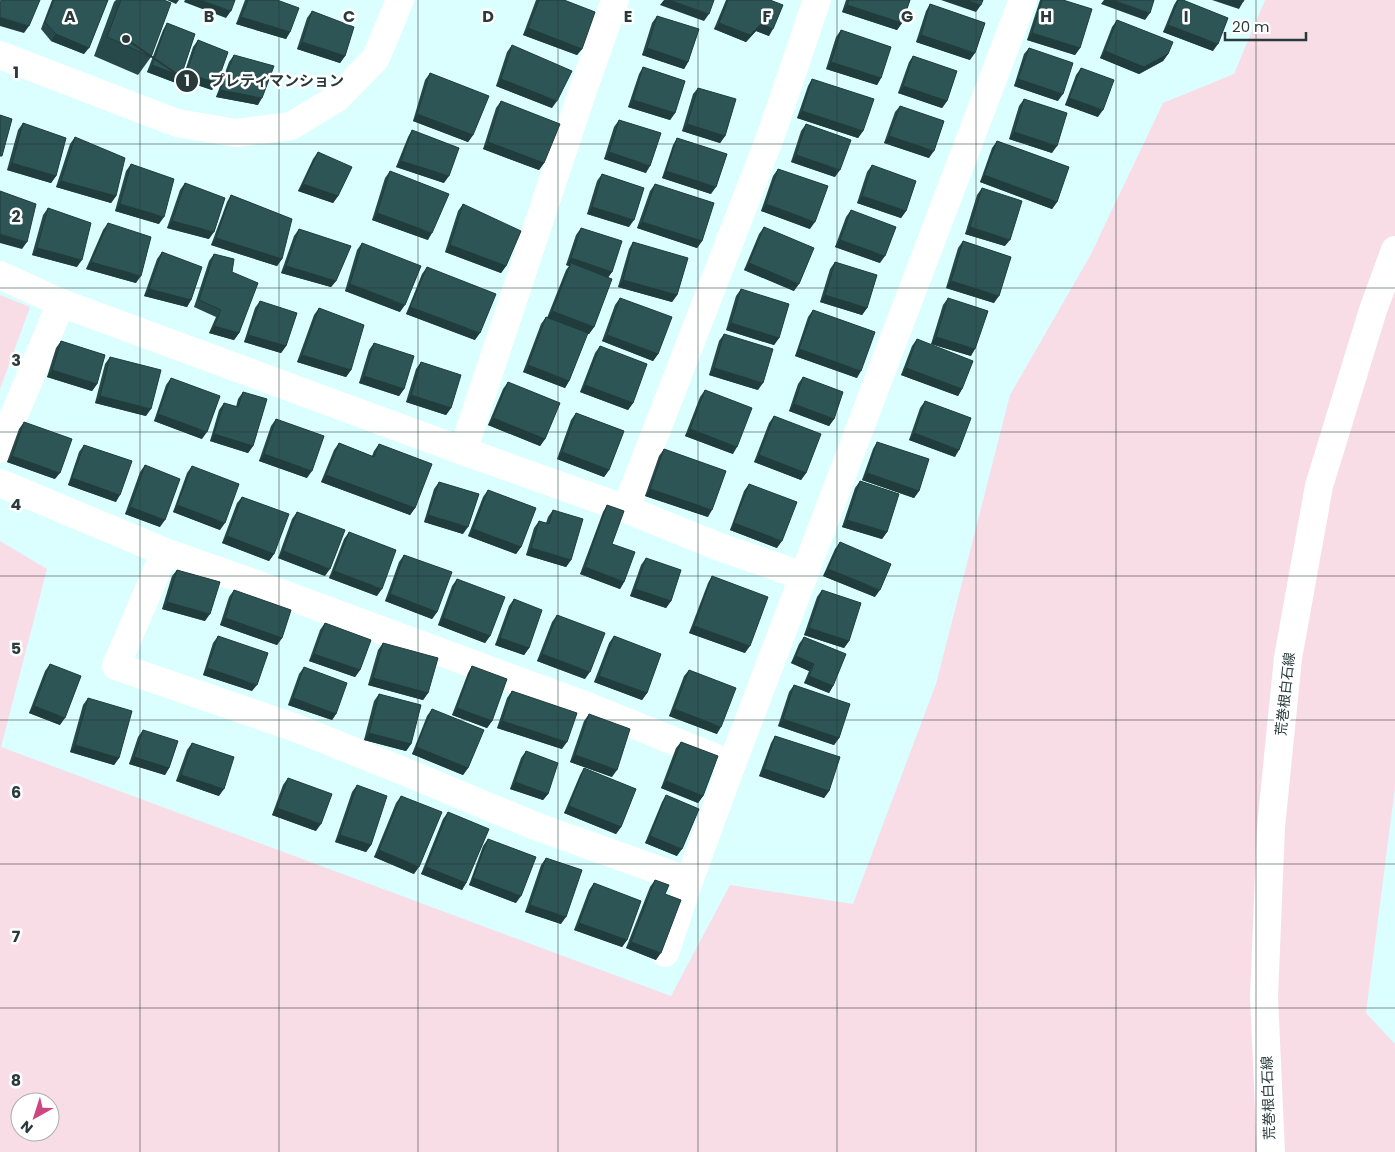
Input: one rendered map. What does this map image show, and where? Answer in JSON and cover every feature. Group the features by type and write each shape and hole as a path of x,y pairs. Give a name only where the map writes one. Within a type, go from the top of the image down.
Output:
{"street":[{"path":"0,55 177,123 236,133 291,126 337,98 376,58 400,0"},
{"path":"463,451 583,90 615,0"},
{"path":"626,509 771,135 817,0"},
{"path":"665,953 688,881 1023,0"},
{"name":"荒巻根白石線","path":"1271,1152 1264,997 1271,827 1288,658 1319,486 1373,310 1395,250"},
{"path":"0,275 61,303 626,509 717,546 803,576"},
{"path":"0,449 61,303"},
{"path":"0,483 164,552 268,588 587,706 732,764"},
{"path":"164,552 116,666 296,728 535,826 688,881"}],"shaded area":[{"path":"1265,0 1395,0 1395,787 1366,1013 1395,1044 1395,1152 0,1152 0,541 47,569 1,747 671,996 730,885 853,904 936,684 1010,395 1090,256 1163,103 1234,74"},
{"path":"0,295 30,307 0,389"}],"building":[{"path":"1,0 40,0 29,26 0,17"},
{"path":"54,0 108,0 89,48 56,34 45,22"},
{"path":"121,0 164,0 171,3 151,57 107,37"},
{"path":"201,0 235,0 231,11"},
{"path":"248,0 277,0 299,8 290,32 241,17"},
{"path":"539,0 564,0 595,12 582,49 528,28"},
{"path":"670,0 714,0 709,14"},
{"path":"728,0 770,0 783,5 773,29 761,24 750,35 719,23"},
{"path":"849,0 910,0 902,23 847,5"},
{"path":"967,0 983,0 981,5"},
{"path":"1042,0 1063,0 1092,9 1080,48 1032,33"},
{"path":"1113,0 1154,0 1150,13"},
{"path":"1178,0 1183,0 1228,18 1218,44 1168,25"},
{"path":"930,4 985,23 975,53 921,35"},
{"path":"312,11 354,27 345,56 302,42"},
{"path":"657,16 699,29 688,62 647,48"},
{"path":"1117,20 1173,42 1168,54 1144,67 1105,51"},
{"path":"167,23 195,34 181,76 152,65"},
{"path":"841,30 891,47 881,78 831,62"},
{"path":"198,40 228,52 217,83 186,73"},
{"path":"512,45 572,71 557,101 501,79"},
{"path":"1029,48 1073,63 1063,94 1018,79"},
{"path":"234,55 274,66 262,98 220,90"},
{"path":"913,56 957,71 947,101 903,86"},
{"path":"643,67 685,81 675,113 633,100"},
{"path":"1081,68 1114,80 1103,110 1069,98"},
{"path":"430,73 489,96 473,135 417,114"},
{"path":"812,79 874,99 863,131 802,111"},
{"path":"698,88 736,99 725,136 687,124"},
{"path":"1024,99 1067,113 1057,146 1014,132"},
{"path":"501,101 560,124 544,163 488,142"},
{"path":"900,106 944,121 934,151 889,136"},
{"path":"0,115 12,119 2,156 0,156"},
{"path":"619,120 661,133 650,166 609,152"},
{"path":"23,123 66,138 56,176 12,163"},
{"path":"806,124 851,140 840,170 796,155"},
{"path":"412,130 459,148 449,176 401,161"},
{"path":"75,137 125,158 116,196 61,181"},
{"path":"677,138 727,154 716,187 666,171"},
{"path":"997,141 1069,167 1057,202 984,175"},
{"path":"318,152 352,167 338,196 303,184"},
{"path":"131,164 174,179 164,217 120,204"},
{"path":"872,165 916,181 906,211 862,196"},
{"path":"778,169 828,186 815,222 766,204"},
{"path":"390,171 449,194 432,233 377,213"},
{"path":"602,174 644,188 634,220 592,207"},
{"path":"185,183 225,198 214,232 172,221"},
{"path":"655,184 714,203 702,241 642,222"},
{"path":"982,188 1022,201 1010,240 970,227"},
{"path":"0,191 36,204 27,242 0,234"},
{"path":"231,195 292,219 282,259 216,238"},
{"path":"463,204 521,231 506,266 450,245"},
{"path":"48,208 91,223 82,260 37,248"},
{"path":"851,210 896,227 885,256 840,240"},
{"path":"108,223 151,237 141,276 91,262"},
{"path":"764,227 814,248 799,284 749,263"},
{"path":"581,228 622,241 612,272 571,258"},
{"path":"299,229 351,246 336,281 286,266"},
{"path":"963,241 1011,257 999,296 951,281"},
{"path":"633,242 688,258 677,295 623,280"},
{"path":"362,243 421,266 405,305 350,284"},
{"path":"162,252 202,267 191,300 149,289"},
{"path":"214,254 234,259 232,272 258,283 239,333 214,326 221,310 199,300"},
{"path":"835,262 877,275 867,308 825,295"},
{"path":"571,263 612,279 594,327 552,311"},
{"path":"427,267 496,294 480,333 410,307"},
{"path":"741,289 789,304 779,338 731,323"},
{"path":"620,298 672,317 658,354 607,335"},
{"path":"948,298 988,311 975,349 936,337"},
{"path":"260,301 297,313 286,346 248,335"},
{"path":"319,308 364,325 351,370 302,355"},
{"path":"813,310 875,332 861,371 799,349"},
{"path":"546,317 588,333 569,381 528,365"},
{"path":"724,334 773,349 763,383 714,368"},
{"path":"917,339 973,361 962,389 906,368"},
{"path":"61,341 105,355 97,384 52,370"},
{"path":"374,343 414,356 404,389 364,376"},
{"path":"600,346 647,364 633,403 585,385"},
{"path":"110,357 161,370 151,409 100,396"},
{"path":"421,362 461,375 451,408 411,395"},
{"path":"803,377 843,392 834,419 794,404"},
{"path":"171,378 220,396 207,432 158,414"},
{"path":"508,382 560,403 545,439 493,418"},
{"path":"705,390 752,408 737,447 690,429"},
{"path":"243,392 267,399 253,446 214,434 224,403 238,407"},
{"path":"925,401 971,418 959,450 914,433"},
{"path":"576,413 624,431 609,470 562,452"},
{"path":"774,416 821,434 806,473 759,455"},
{"path":"276,419 324,436 312,471 264,454"},
{"path":"24,422 72,439 60,473 12,456"},
{"path":"877,442 929,459 919,491 867,473"},
{"path":"339,443 374,457 379,444 432,464 415,508 326,475"},
{"path":"84,445 132,461 120,495 72,478"},
{"path":"664,449 726,471 712,510 650,489"},
{"path":"145,465 180,479 165,520 130,507"},
{"path":"192,466 239,484 225,523 177,505"},
{"path":"860,481 899,494 887,532 847,520"},
{"path":"439,482 479,494 468,527 428,515"},
{"path":"749,484 797,502 782,541 734,523"},
{"path":"488,490 536,508 521,547 473,529"},
{"path":"242,497 289,514 274,554 227,536"},
{"path":"607,505 624,511 612,544 635,552 624,582 585,567"},
{"path":"553,510 583,519 571,560 531,548 539,521 549,524"},
{"path":"297,512 345,530 330,569 283,551"},
{"path":"349,532 396,550 382,589 334,571"},
{"path":"840,542 891,564 880,590 828,569"},
{"path":"404,555 452,572 437,612 390,594"},
{"path":"646,558 681,570 671,601 635,589"},
{"path":"177,570 220,582 210,614 167,602"},
{"path":"712,576 768,597 750,646 694,626"},
{"path":"457,579 505,597 490,636 443,618"},
{"path":"234,590 291,610 282,638 225,618"},
{"path":"822,590 861,603 849,641 809,628"},
{"path":"514,599 542,610 529,648 500,638"},
{"path":"557,615 605,633 590,672 542,654"},
{"path":"325,623 371,640 360,670 314,654"},
{"path":"218,636 268,653 257,685 207,668"},
{"path":"614,636 661,654 647,693 599,676"},
{"path":"804,637 846,654 833,686 809,676 814,664 796,656"},
{"path":"383,643 438,658 428,693 373,678"},
{"path":"50,664 81,676 65,718 34,706"},
{"path":"472,666 507,679 492,721 457,708"},
{"path":"304,667 347,683 336,714 293,698"},
{"path":"689,670 736,688 721,727 674,709"},
{"path":"794,685 850,704 839,738 783,719"},
{"path":"512,691 577,713 567,742 502,721"},
{"path":"379,694 421,705 411,744 369,733"},
{"path":"88,698 132,711 119,758 75,745"},
{"path":"432,709 484,730 468,768 416,747"},
{"path":"589,714 630,729 617,770 575,755"},
{"path":"143,730 178,741 169,768 134,757"},
{"path":"775,736 840,757 829,791 764,769"},
{"path":"681,742 718,756 703,796 666,781"},
{"path":"192,743 234,757 224,789 181,775"},
{"path":"526,751 558,763 548,794 515,782"},
{"path":"584,768 636,789 621,827 569,806"},
{"path":"288,778 332,794 321,824 277,808"},
{"path":"357,785 387,796 371,845 340,835"},
{"path":"666,795 699,809 682,849 650,836"},
{"path":"401,796 442,812 419,867 379,850"},
{"path":"448,812 489,829 466,883 426,867"},
{"path":"488,839 536,857 521,896 473,878"},
{"path":"546,858 582,870 566,917 530,905"},
{"path":"655,880 669,885 665,894 681,900 661,953 631,942"},
{"path":"594,883 641,901 627,940 579,923"}],"place":[{"name":"プレティマンション","path":"126,39"}]}
